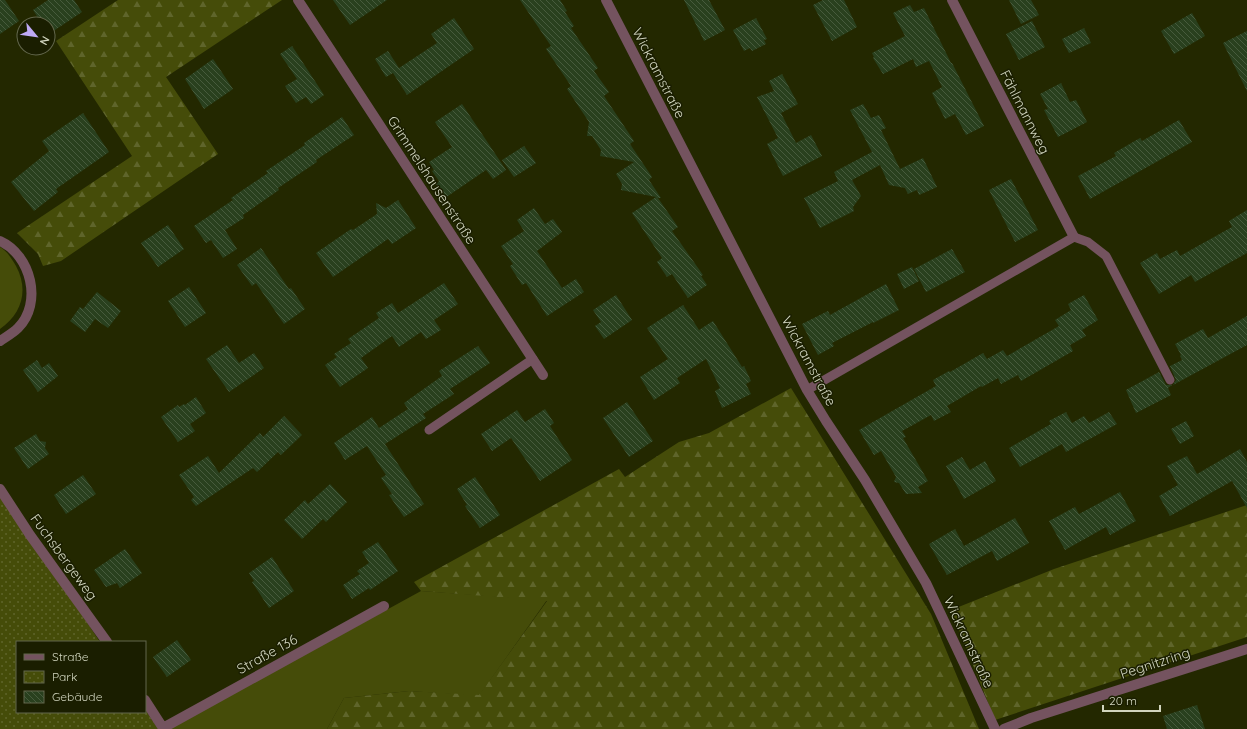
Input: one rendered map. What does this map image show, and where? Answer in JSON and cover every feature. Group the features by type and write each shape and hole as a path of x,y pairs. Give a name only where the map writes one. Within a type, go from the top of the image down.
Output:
{"street":[{"name":"Grimmelshausenstraße","path":"298,0 543,375"},
{"name":"Wickramstraße","path":"606,0 807,390 865,480 926,583 995,729"},
{"name":"Fählmannweg","path":"952,0 1074,237"},
{"path":"0,241 7,244 20,257 29,274 32,295 27,313 18,328 0,340"},
{"name":"Fuchsbergeweg","path":"0,489 30,535 106,641"},
{"name":"Straße 136","path":"163,728 384,606"},
{"name":"Pegnitzring","path":"1004,729 1031,718 1247,649"},
{"path":"146,702 163,728"}],"lane":[{"path":"807,390 1074,237 1088,242 1106,256 1170,380"},
{"path":"429,430 533,359"}],"green space":[{"path":"118,0 282,0 166,77 218,154 61,261 43,266 38,254 17,233 132,156 56,41"},
{"path":"0,247 7,253 16,266 22,284 22,293 21,301 14,316 0,329"},
{"path":"791,388 931,614 979,729 327,729 344,698 409,691 479,695 547,601 421,591 414,582 619,469 625,477 679,442 709,433"},
{"path":"0,492 99,641 16,641 16,713 146,713 146,711 158,729 0,729"},
{"path":"1247,505 1247,637 995,720 951,610 1054,569"},
{"path":"421,591 547,600 479,696 409,691 344,698 327,729 169,729"}],"building":[{"path":"0,0 5,0 16,16 16,23 0,34"},
{"path":"48,0 74,0 82,12 56,29 56,16 37,16 33,10"},
{"path":"333,0 387,0 350,25"},
{"path":"520,0 560,0 567,11 565,12 574,26 571,28 598,68 594,71 609,92 604,96 634,141 630,144 652,177 649,180 661,198 658,198 678,227 672,231 703,275 701,276 707,285 688,298 672,274 667,277 657,262 662,258 632,213 656,197 621,190 622,184 616,174 634,162 600,156 601,150 592,136 587,136 589,122 567,89 571,86 546,49 551,46"},
{"path":"684,0 709,0 725,30 704,41"},
{"path":"823,0 844,0 857,27 832,41 813,5"},
{"path":"1009,0 1031,0 1039,15 1021,24"},
{"path":"910,5 914,12 924,8 984,126 966,135 955,114 945,119 932,93 942,87 929,61 916,67 913,59 883,74 873,58 872,53 905,36 893,13"},
{"path":"1192,13 1205,36 1174,54 1161,31"},
{"path":"454,18 474,49 407,95 393,73 386,77 375,59 388,51 399,68 437,43 431,34"},
{"path":"756,18 767,39 764,40 766,44 752,51 750,48 744,51 733,30"},
{"path":"1032,21 1045,47 1019,60 1006,34"},
{"path":"1084,28 1091,43 1069,53 1062,39"},
{"path":"1247,31 1247,91 1223,43"},
{"path":"292,46 324,95 311,104 306,97 296,103 285,86 297,79 280,54"},
{"path":"213,59 233,89 204,109 185,79"},
{"path":"782,74 798,104 781,113 796,143 811,135 822,156 783,176 767,144 778,138 757,97 774,91 769,81"},
{"path":"1061,83 1070,102 1076,100 1087,122 1058,137 1044,110 1048,109 1040,94"},
{"path":"462,104 506,170 493,179 486,170 445,198 436,184 439,181 432,171 434,170 429,162 452,147 435,122"},
{"path":"863,104 871,118 879,115 886,128 881,130 900,169 923,158 937,187 919,195 917,190 908,194 905,188 889,185 880,165 852,180 861,196 853,207 854,211 820,228 804,198 838,181 834,172 872,152 850,110"},
{"path":"83,113 109,152 56,189 58,192 34,211 11,182 49,151 42,141"},
{"path":"342,117 354,135 316,160 317,162 278,188 279,190 243,215 244,218 225,230 237,249 223,258 211,240 206,243 194,226 233,200 231,198 268,173 266,171 305,145 304,143"},
{"path":"1179,120 1192,142 1090,199 1078,176 1116,156 1114,153 1140,138 1142,141"},
{"path":"524,146 536,163 514,177 502,160"},
{"path":"1011,179 1038,230 1015,242 989,190"},
{"path":"398,200 416,228 392,244 388,239 333,277 316,253 351,229 353,230 377,214 376,203 386,208"},
{"path":"534,208 545,224 553,219 562,232 537,251 562,288 576,279 584,292 547,316 526,283 522,285 510,266 513,264 501,246 524,231 517,220"},
{"path":"1247,210 1247,253 1195,282 1191,275 1159,294 1140,263 1157,253 1160,259 1177,250 1180,256 1232,227 1229,221"},
{"path":"168,225 184,249 158,267 141,243"},
{"path":"261,248 289,289 291,288 305,309 284,324 256,283 252,286 237,265"},
{"path":"952,249 965,272 926,292 914,269"},
{"path":"912,267 919,281 904,289 897,274"},
{"path":"444,283 458,304 434,320 441,330 426,339 421,332 399,347 392,336 361,358 368,368 340,387 325,365 337,357 334,354 351,343 348,339 379,318 376,313 392,303 398,313"},
{"path":"886,284 899,310 832,343 834,346 818,355 802,324 828,311 830,315"},
{"path":"189,287 206,313 185,327 168,301"},
{"path":"97,292 121,311 108,328 95,319 85,332 70,321 80,307 83,309"},
{"path":"616,295 632,320 604,339 595,326 601,322 593,310"},
{"path":"1084,295 1098,320 1082,330 1086,336 1070,345 1073,351 1021,381 1018,375 1001,384 998,378 947,406 951,412 934,421 931,415 902,431 906,437 903,438 928,481 918,487 922,493 906,494 899,483 894,482 896,477 881,451 874,455 859,430 936,386 933,380 983,353 987,359 1003,350 1007,356 1059,326 1055,320 1071,310 1068,304"},
{"path":"683,305 699,330 713,321 742,367 744,366 751,381 746,384 751,394 722,408 715,391 720,388 706,359 677,378 680,383 654,400 640,377 668,359 647,328"},
{"path":"1247,316 1247,345 1173,385 1176,380 1170,366 1182,360 1175,344 1203,329 1208,338"},
{"path":"227,345 239,363 254,353 264,368 229,392 206,359"},
{"path":"478,346 490,363 450,389 454,394 423,414 426,418 385,444 424,504 404,517 389,495 392,494 381,478 386,475 367,446 345,460 334,443 372,417 379,428 408,409 404,403 442,376 439,371"},
{"path":"37,360 42,368 49,363 58,376 38,392 23,370"},
{"path":"1159,372 1166,385 1172,385 1168,388 1171,395 1136,413 1126,390"},
{"path":"196,397 206,413 190,424 195,431 178,442 161,417 178,405 179,407 184,404 185,405"},
{"path":"627,402 653,441 629,457 603,418"},
{"path":"545,409 554,423 550,426 572,460 540,481 511,438 492,451 481,434 517,410 525,422"},
{"path":"1066,412 1072,423 1084,416 1089,423 1109,412 1117,424 1066,452 1062,444 1020,467 1009,448 1051,424 1049,421"},
{"path":"284,416 302,435 281,455 278,452 257,472 253,468 196,506 191,500 194,497 179,475 208,456 219,473 260,433 263,437"},
{"path":"1186,421 1194,436 1180,444 1171,429"},
{"path":"36,434 40,441 46,442 45,448 49,454 28,469 14,448"},
{"path":"1240,449 1247,462 1247,508 1232,481 1170,516 1159,496 1178,485 1167,466 1187,456 1197,474"},
{"path":"962,457 970,470 985,461 996,481 964,499 946,466"},
{"path":"83,475 96,494 66,514 54,495"},
{"path":"475,477 500,515 480,528 465,506 467,505 457,489"},
{"path":"330,484 347,502 326,522 323,519 302,539 284,520 305,500 308,504"},
{"path":"1120,492 1136,521 1110,535 1106,527 1065,550 1049,521 1075,507 1079,514"},
{"path":"1015,518 1029,543 997,561 992,551 947,575 929,544 955,529 964,546"},
{"path":"378,542 398,571 370,590 369,588 352,599 343,585 360,574 357,571 369,563 362,552"},
{"path":"125,549 142,573 120,588 117,583 106,587 94,570"},
{"path":"272,557 294,591 269,608 252,582 254,581 249,573"},
{"path":"177,640 191,660 167,677 153,657"},
{"path":"1197,705 1205,729 1167,729 1163,716"}]}
